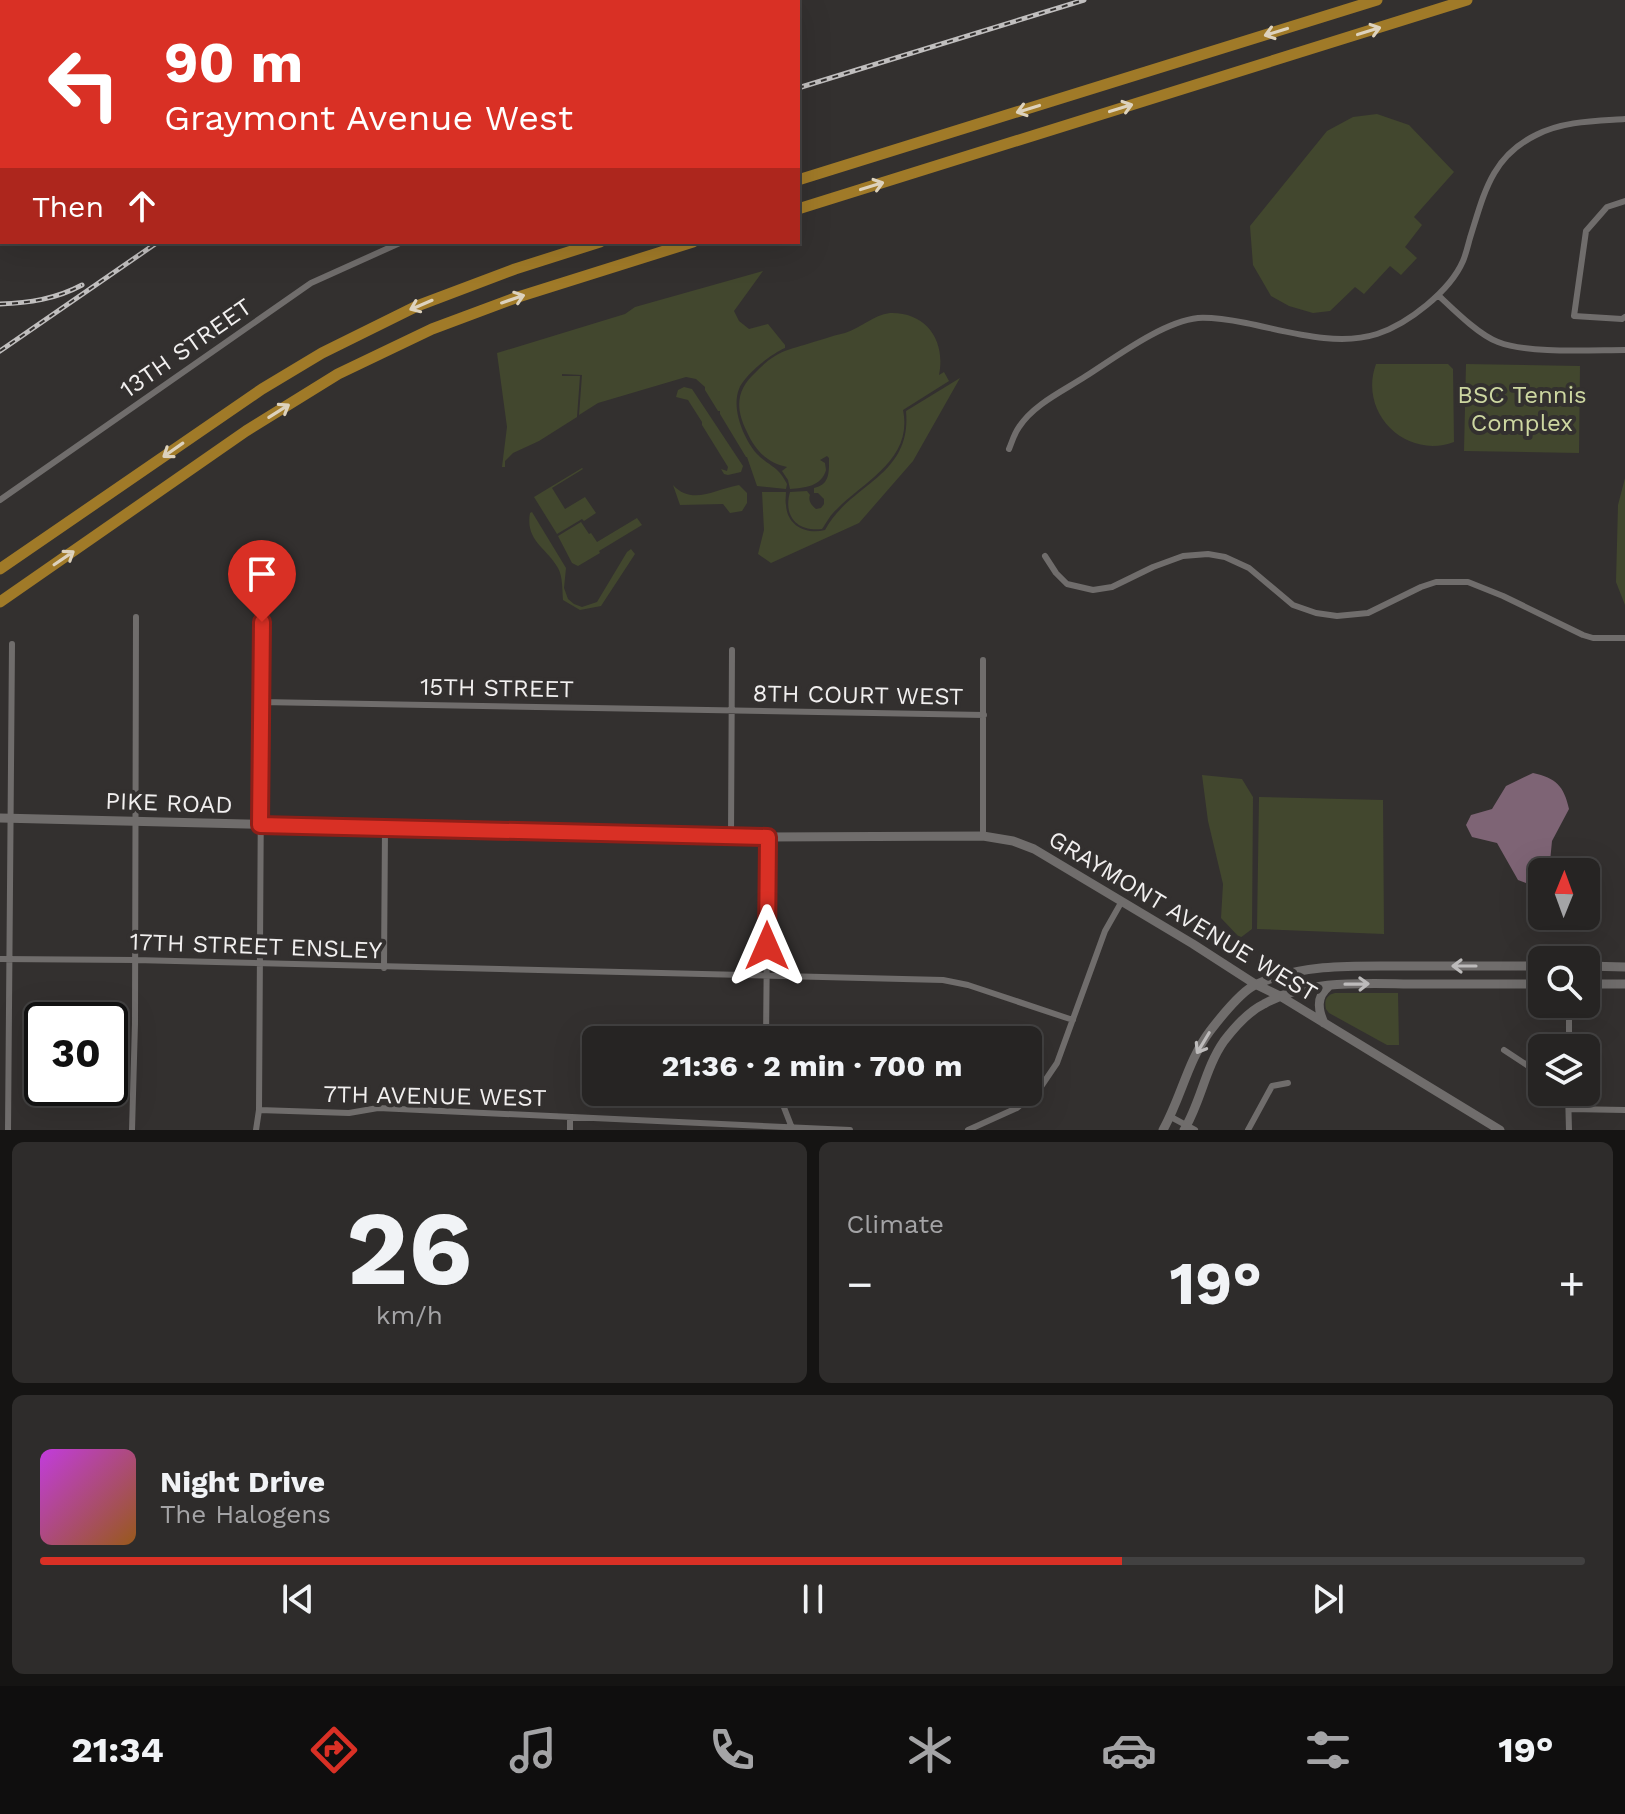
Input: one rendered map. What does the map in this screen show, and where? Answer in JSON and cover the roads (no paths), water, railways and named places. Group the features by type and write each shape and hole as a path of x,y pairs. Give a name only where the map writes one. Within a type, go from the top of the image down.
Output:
{"highway":[{"path":"800,179 1377,0"},
{"path":"800,208 1467,0"},
{"path":"0,569 262,389 322,353 417,306 515,269 594,244"},
{"path":"0,602 246,431 338,374 432,329 515,298 687,244"}],"main road":[{"name":"PIKE ROAD","path":"5,818 385,828"},
{"name":"GRAYMONT AVENUE WEST","path":"385,828 768,837 983,836 1013,841 1034,849 1122,901 1500,1130"},
{"path":"1163,1130 1209,1032 1255,984 1296,972 1338,966 1528,966"},
{"path":"1600,966 1625,967"},
{"path":"1188,1128 1210,1066 1225,1041 1262,1004 1280,996 1347,984 1528,984"},
{"path":"1600,984 1625,984"},
{"path":"1324,1023 1320,1014 1320,997 1329,986"}],"street":[{"path":"1009,449 1017,429 1032,411 1136,344 1179,322 1199,318 1223,319 1328,338 1359,339 1380,333 1411,317 1438,295 1463,262 1487,185 1498,165 1517,146 1558,126 1625,119"},
{"path":"1625,201 1607,207 1586,231 1574,316 1625,317"},
{"name":"13TH STREET","path":"0,500 311,283 398,244"},
{"path":"1438,295 1469,323 1498,342 1529,349 1625,350"},
{"path":"1045,556 1067,584 1093,590 1112,587 1183,556 1208,554 1225,557 1249,568 1293,605 1337,616 1368,613 1436,582 1468,582 1583,635 1625,638"},
{"path":"132,1130 136,617"},
{"path":"256,1130 259,1110 262,622"},
{"path":"8,1130 10,958 5,818 12,644"},
{"path":"731,836 732,650"},
{"path":"983,660 983,836"},
{"path":"0,671 11,671"},
{"name":"15TH STREET","path":"261,702 732,711"},
{"name":"8TH COURT WEST","path":"732,711 984,715"},
{"path":"384,968 385,828"},
{"path":"766,1026 768,837"},
{"path":"968,1130 982,1127 1017,1108 1038,1091 1057,1063 1105,931 1122,901"},
{"name":"17TH STREET ENSLEY","path":"0,959 943,980 968,985 1073,1020"},
{"path":"1504,1050 1528,1066"},
{"path":"1248,1130 1272,1086 1288,1083"},
{"path":"785,1106 792,1128"},
{"path":"1569,1106 1569,1130"},
{"name":"7TH AVENUE WEST","path":"259,1110 349,1113 378,1108 850,1130"},
{"path":"1569,1109 1625,1110"},
{"path":"570,1117 570,1130"},
{"path":"1171,1117 1188,1128"}],"railway":[{"path":"800,87 1084,0"},
{"path":"0,351 155,244"},
{"path":"0,304 42,299 82,285"}],"park label":[{"name":"BSC Tennis Complex","path":"1522,409"}]}
